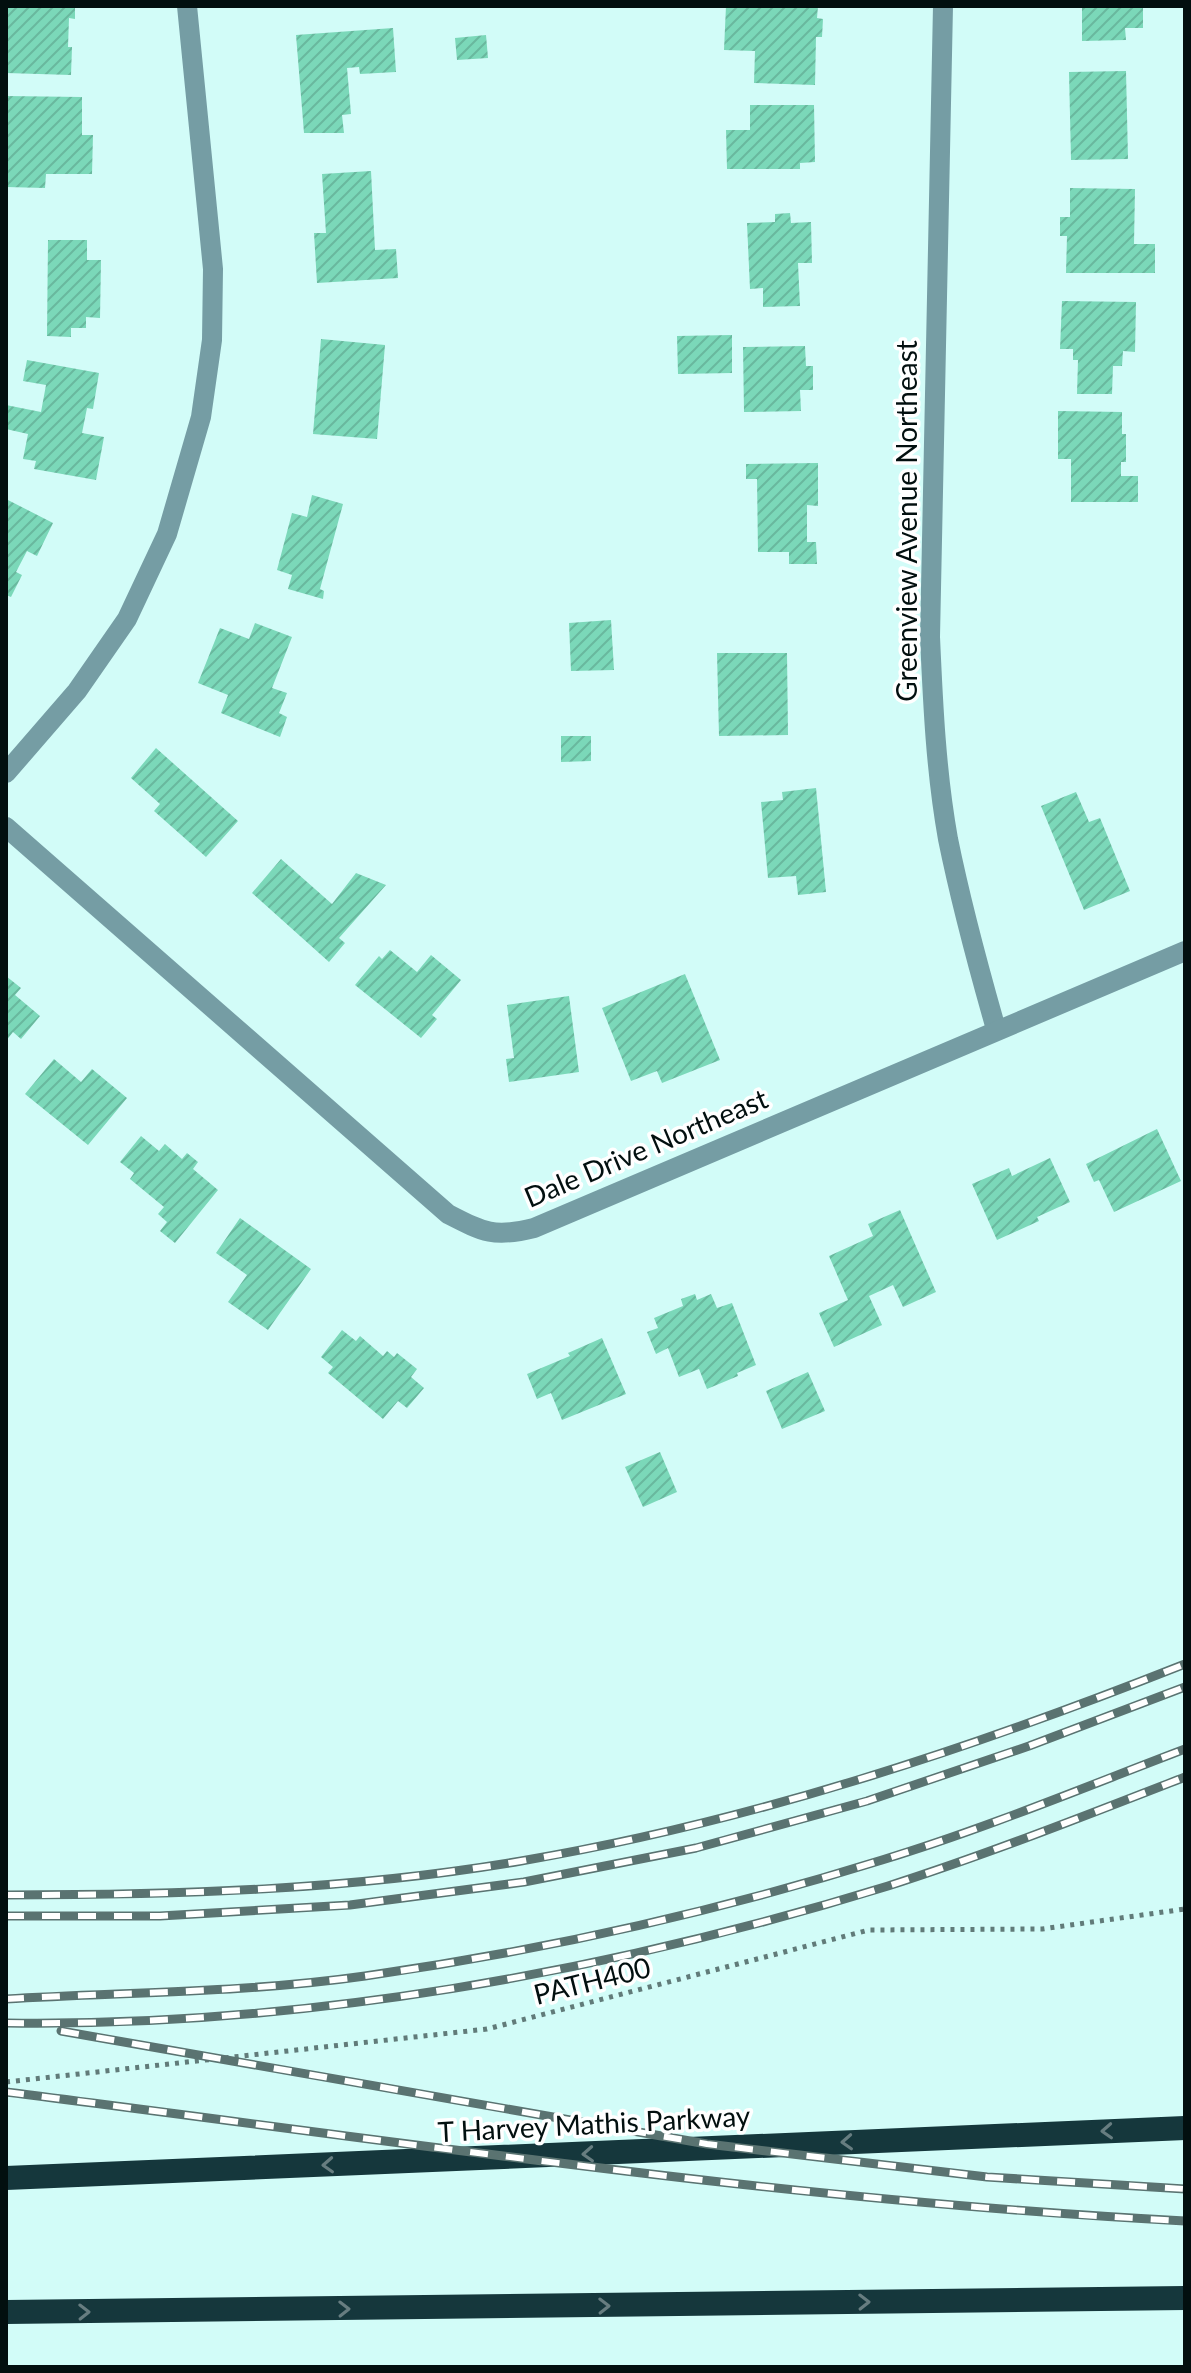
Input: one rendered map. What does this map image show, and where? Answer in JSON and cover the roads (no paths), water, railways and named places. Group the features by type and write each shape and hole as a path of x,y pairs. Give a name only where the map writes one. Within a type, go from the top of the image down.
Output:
{"highway":[{"name":"T Harvey Mathis Parkway","path":"6,2178 1185,2128"},
{"path":"6,2312 1185,2298"}],"street":[{"path":"6,773 77,691 127,619 167,534 201,417 212,340 213,269 187,6"},
{"name":"Greenview Avenue Northeast","path":"943,6 930,637 935,739 948,836 969,936 996,1029"},
{"name":"Dale Drive Northeast","path":"6,827 448,1214 483,1232 510,1234 534,1228 1185,951"}],"railway":[{"path":"6,1895 200,1892 329,1885 457,1871 606,1845 691,1826 858,1780 1023,1725 1185,1664"},
{"path":"6,1916 160,1916 350,1905 524,1882 696,1848 867,1801 1029,1746 1185,1687"},
{"path":"6,1999 320,1982 561,1942 754,1897 882,1860 996,1821 1185,1749"},
{"path":"6,2023 117,2022 229,2016 452,1989 563,1969 673,1945 888,1886 1185,1777"},
{"path":"61,2031 707,2144 987,2177 1185,2189"},
{"path":"6,2092 742,2184 1037,2212 1185,2221"}]}
